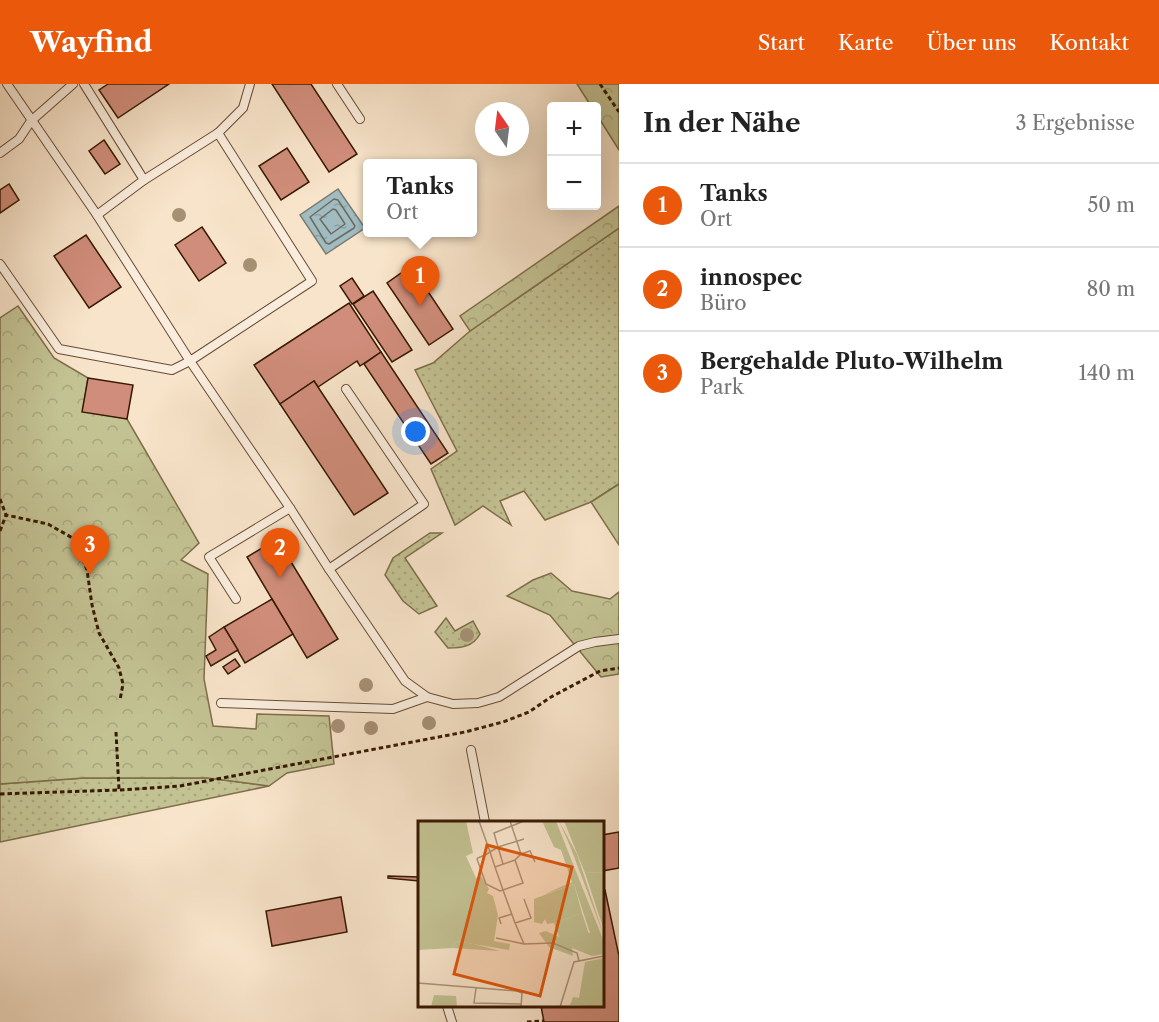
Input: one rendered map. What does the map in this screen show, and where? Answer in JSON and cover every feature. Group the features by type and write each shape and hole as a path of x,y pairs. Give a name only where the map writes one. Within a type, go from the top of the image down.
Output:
{"lane":[{"path":"7,84 405,681 428,697 453,704 478,703 499,697 579,646 619,639"},
{"path":"0,153 19,139 31,121 73,84"},
{"path":"84,84 144,180"},
{"path":"97,216 144,180 218,133 243,108 250,84"},
{"path":"338,84 360,119"},
{"path":"0,264 59,349 172,370 190,361 312,281 218,133"},
{"path":"330,569 424,504 346,390"},
{"path":"236,599 209,556 290,508"},
{"path":"221,703 393,709 428,697"},
{"path":"471,750 485,821"},
{"path":"448,1007 452,1022"}],"path":[{"path":"600,84 619,112"},
{"path":"0,499 6,515 0,531"},
{"path":"6,515 48,524 76,540 87,570 99,633 119,668 123,684 120,700"},
{"path":"0,794 180,786 465,732 529,712 551,697 600,671 619,668"},
{"path":"116,732 119,790"},
{"path":"527,1022 544,1021"}],"green space":[{"path":"577,84 619,84 619,150 601,121 601,102 588,102"},
{"path":"619,206 619,228 470,331 460,316"},
{"path":"619,228 619,484 591,502 545,520 524,491 500,501 511,525 483,506 455,525 431,469 457,451 415,370 433,363 470,331"},
{"path":"18,306 54,358 88,378 83,411 127,419 199,543 181,560 208,574 204,679 213,726 256,729 257,714 329,716 334,764 287,773 269,786 208,778 84,778 0,784 0,318"},
{"path":"619,484 619,545 591,502"},
{"path":"430,533 442,533 405,558 437,606 419,614 403,601 385,575 393,558"},
{"path":"551,573 572,591 610,599 619,592 619,674 601,677 550,615 507,596 533,580"},
{"path":"446,618 455,631 473,621 480,634 470,644 448,648 435,632"},
{"path":"84,778 208,778 269,786 0,842 0,784"}],"water":[{"path":"338,189 363,225 363,229 326,254 300,215"}],"building":[{"path":"108,84 169,84 118,118 99,90"},
{"path":"272,84 311,84 357,154 329,172"},
{"path":"104,140 120,164 105,174 89,151"},
{"path":"287,148 309,182 281,200 259,166"},
{"path":"9,184 19,200 0,213 0,190"},
{"path":"202,227 226,263 199,281 175,245"},
{"path":"86,235 121,287 89,308 54,256"},
{"path":"411,266 453,329 429,345 387,283"},
{"path":"352,278 364,296 352,304 340,286"},
{"path":"373,291 412,350 392,362 353,304"},
{"path":"349,303 381,352 360,366 357,361 318,387 314,381 280,404 254,365"},
{"path":"381,352 448,453 431,464 364,364"},
{"path":"88,378 133,385 127,419 82,412"},
{"path":"314,381 388,493 354,515 280,404"},
{"path":"277,539 338,639 307,658 247,557"},
{"path":"272,599 293,634 245,663 224,627"},
{"path":"224,627 238,650 211,666 206,656 216,650 209,637"},
{"path":"235,659 240,666 228,674 223,667"},
{"path":"619,832 619,868 604,871 604,835"},
{"path":"388,876 418,877 418,881 388,878"},
{"path":"604,890 619,956 619,1022 544,1022 541,1007 604,1007"},
{"path":"341,897 347,932 272,946 266,911"}],"place":[{"name":"Tanks","path":"420,306"},
{"name":"Bergehalde Pluto-Wilhelm","path":"90,575"},
{"name":"innospec","path":"280,578"}]}
